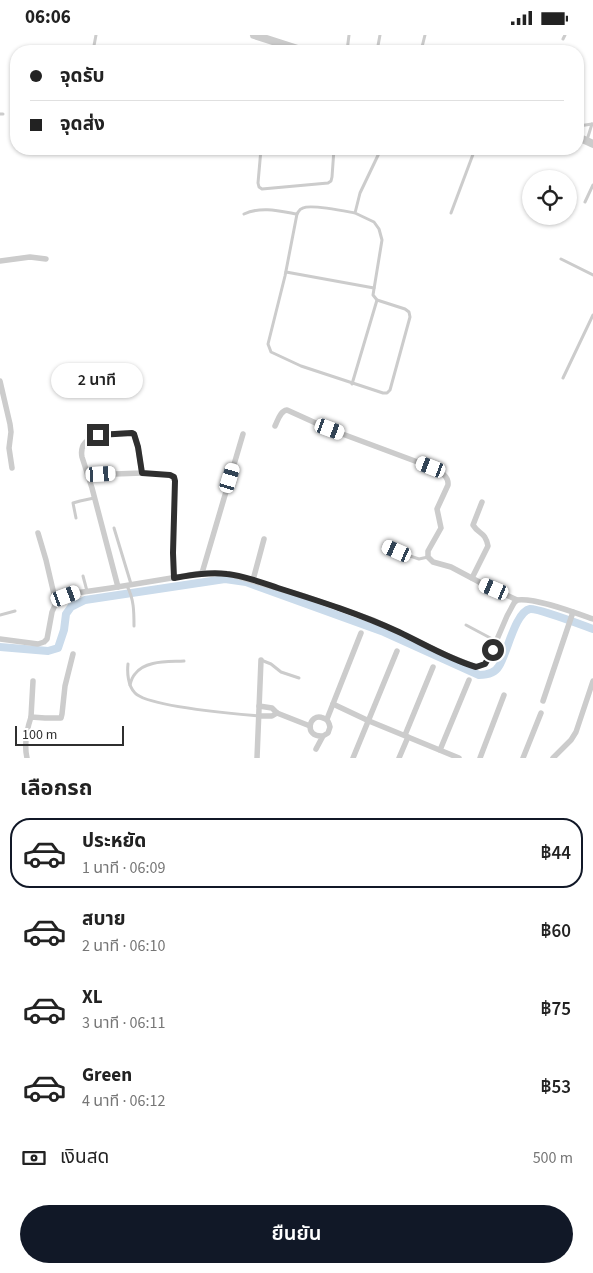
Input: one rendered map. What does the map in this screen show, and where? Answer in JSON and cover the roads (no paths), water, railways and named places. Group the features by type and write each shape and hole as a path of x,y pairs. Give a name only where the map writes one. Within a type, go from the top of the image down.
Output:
{"street":[{"path":"254,35 274,42 288,42 293,45"},
{"path":"0,261 30,257 46,259"},
{"path":"0,381 10,424 9,448 12,468"},
{"path":"275,426 282,413 287,411 431,467 448,480 448,485 437,509 439,533 428,551 428,557 433,562 451,567 517,600 530,601 593,619"},
{"path":"88,475 142,473 135,436 132,433 98,435 86,441 83,445 82,453 118,587"},
{"path":"202,573 243,433"},
{"path":"472,578 488,546 484,535 475,529 473,525 482,502"},
{"path":"38,533 56,603"},
{"path":"253,580 264,539"},
{"path":"0,639 38,644 44,642 49,635 52,612 56,603 66,596 76,593 129,587 202,573 229,574 306,597 374,621 476,667 485,664 489,658 511,608 517,600"},
{"path":"543,701 573,614"},
{"path":"327,719 361,633"},
{"path":"353,758 397,651"},
{"path":"31,717 61,718 65,686 73,654"},
{"path":"257,758 261,660"},
{"path":"398,758 433,667"},
{"path":"442,753 469,680"},
{"path":"27,758 27,727 31,717 33,681"},
{"path":"553,758 576,733 593,681"},
{"path":"480,758 504,695"},
{"path":"333,704 442,753 459,758"},
{"path":"260,706 272,708 277,713 310,726"},
{"path":"260,716 272,716 277,713"},
{"path":"523,758 541,713"},
{"path":"316,749 323,736 329,730 330,724 327,719 318,717 312,721 310,726 314,735 323,736"}],"lane":[{"path":"563,39 565,35"},
{"path":"590,143 593,124"},
{"path":"260,155 258,183 262,189 328,183 332,177 334,155"},
{"path":"355,213 360,193 378,155"},
{"path":"451,213 473,155"},
{"path":"585,202 593,185"},
{"path":"314,207 355,213 374,222 379,229 382,240 373,295 377,300 405,309 409,312 410,317 390,390 387,393 352,384 301,366 271,352 268,344 286,272 297,214 300,209 314,207"},
{"path":"244,214 253,210 272,210 297,214"},
{"path":"561,259 593,275"},
{"path":"286,272 374,288"},
{"path":"352,384 377,300"},
{"path":"563,378 593,315"},
{"path":"142,473 174,477 174,578"},
{"path":"76,518 73,503 94,497"},
{"path":"114,527 133,602 135,612 134,626"},
{"path":"388,547 419,559 428,557"},
{"path":"83,576 87,591"},
{"path":"0,615 15,611"},
{"path":"466,625 497,641"},
{"path":"261,660 271,664 281,672 298,678"},
{"path":"130,685 134,674 141,667 155,663 184,661"},
{"path":"128,664 130,685 135,693 144,699 202,710 260,716"}],"waterway":[{"path":"0,647 48,651 58,648 64,630 66,614 71,607 85,600 225,579 246,582 384,632 479,675 485,675 497,668 520,617 530,609 551,614 593,629"}]}
